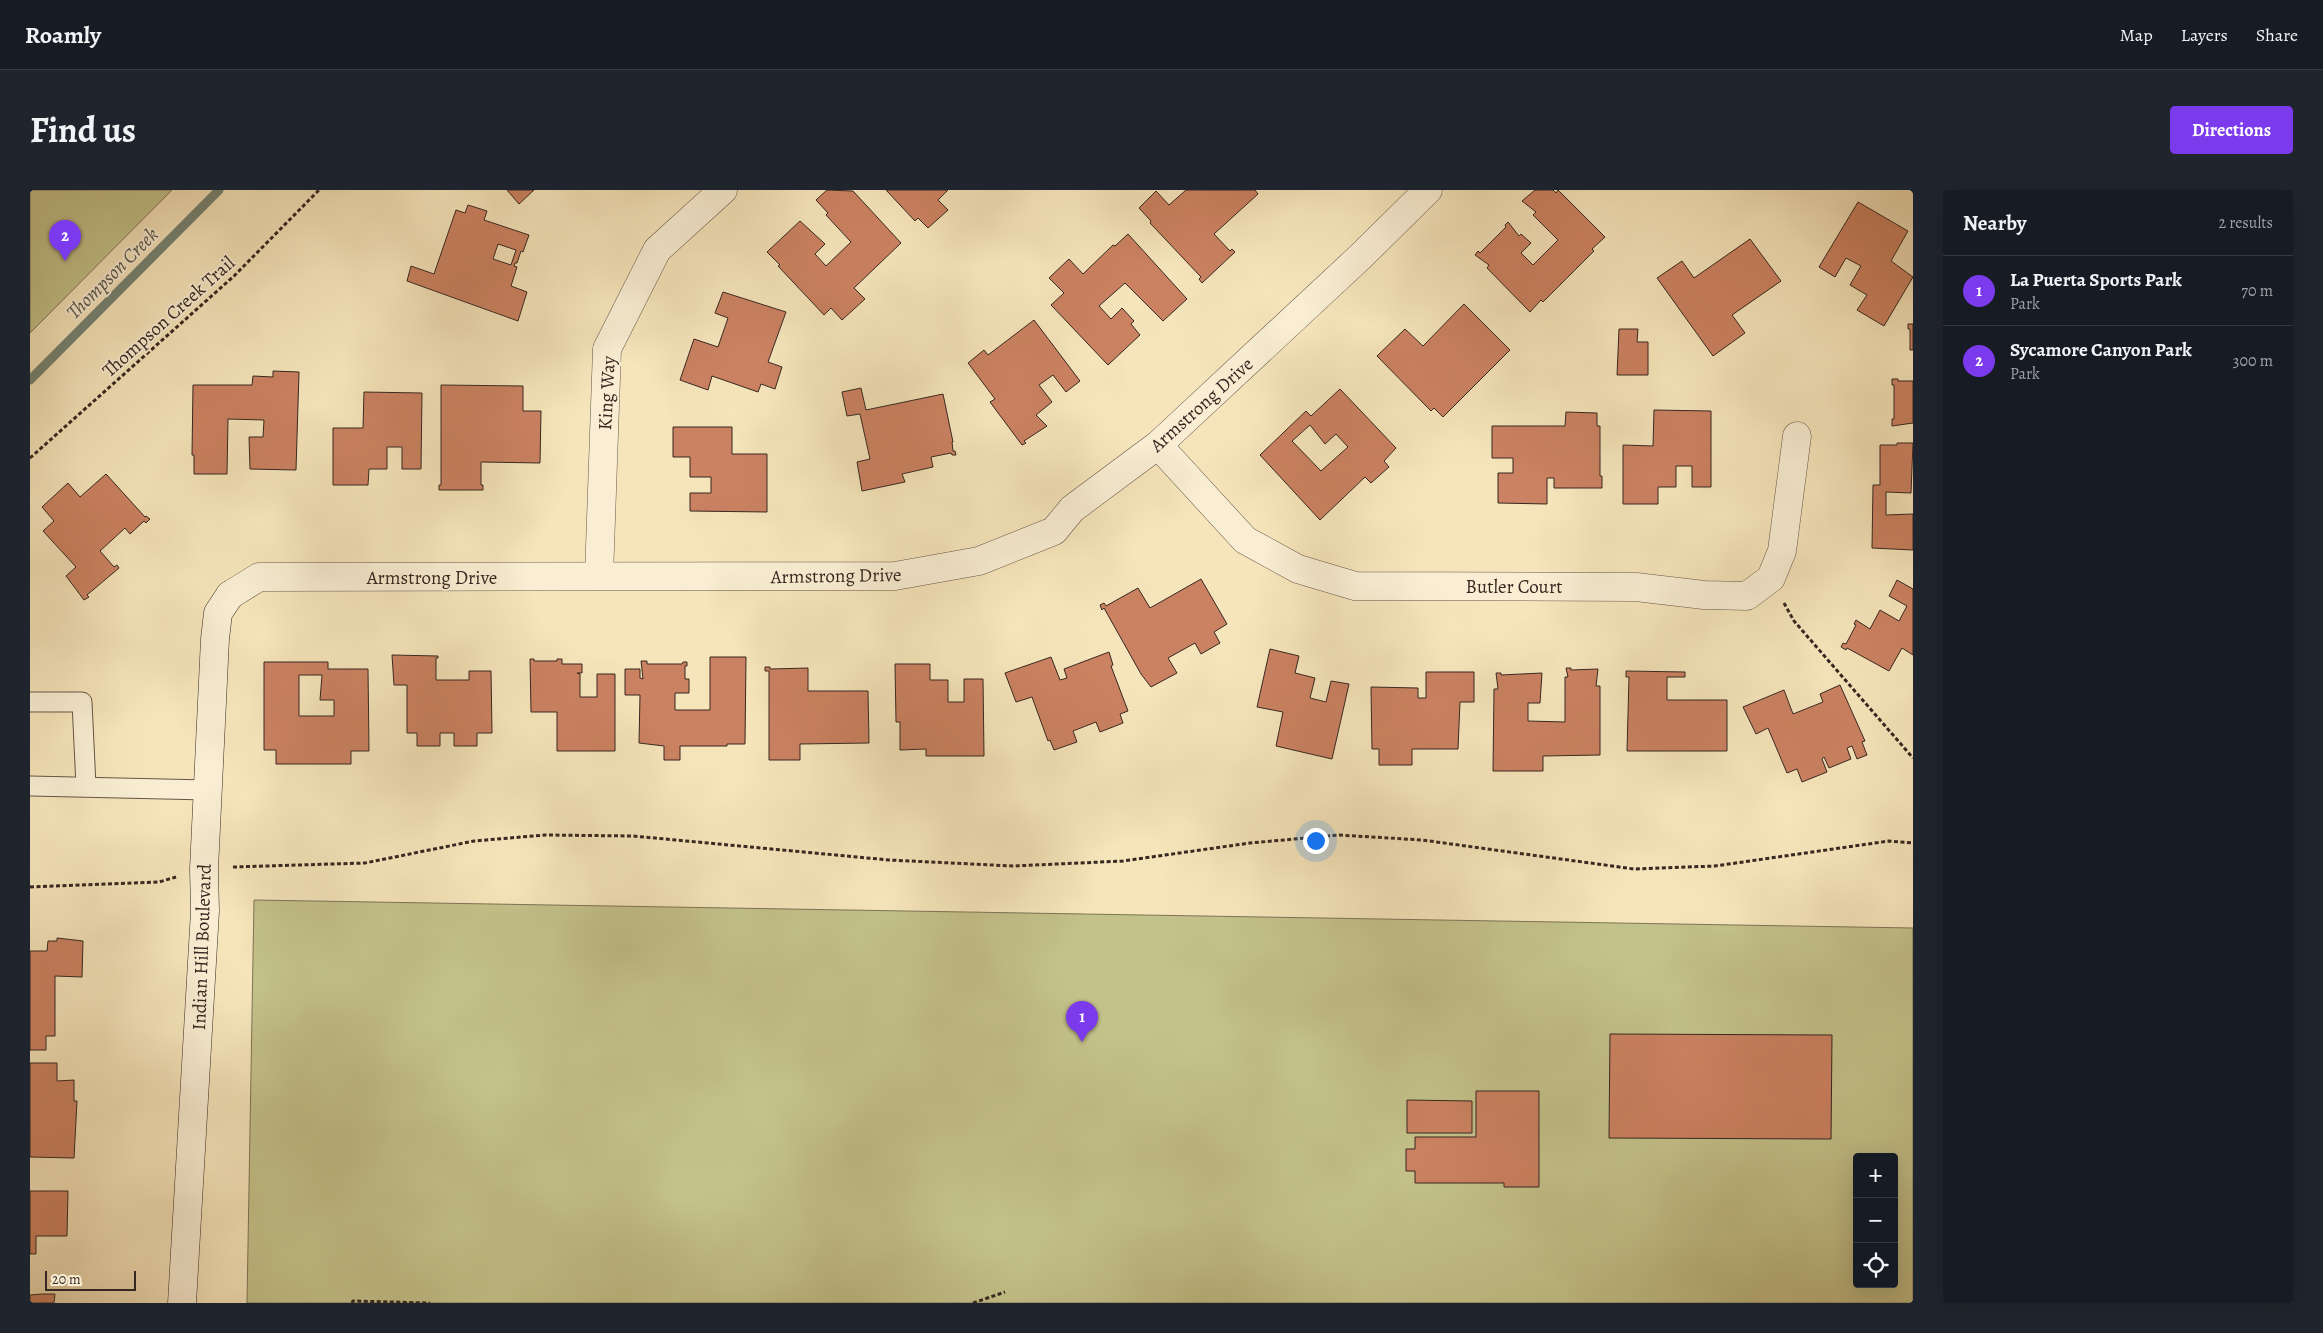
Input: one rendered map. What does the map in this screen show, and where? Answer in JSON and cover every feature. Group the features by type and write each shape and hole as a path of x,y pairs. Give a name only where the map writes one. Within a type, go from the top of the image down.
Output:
{"street":[{"name":"King Way","path":"599,576 607,348 658,250 723,190"},
{"name":"Armstrong Drive","path":"230,595 259,577 895,576 979,561 1054,531 1072,509 1158,445 1360,257 1428,190"},
{"name":"Butler Court","path":"1158,445 1245,540 1298,569 1355,586 1636,587 1704,595 1747,596 1770,578 1782,551 1797,436"},
{"name":"Indian Hill Boulevard","path":"182,1303 205,911 204,869 215,639 218,613 230,595"}],"lane":[{"path":"30,702 82,702 86,786"},
{"path":"30,786 208,790"}],"path":[{"name":"Thompson Creek Trail","path":"30,458 234,276 319,190"},
{"path":"1770,578 1794,621 1913,758"},
{"path":"30,886 160,882 204,869 365,863 474,842 545,835 634,836 889,860 1013,866 1123,861 1250,843 1339,835 1422,840 1634,869 1714,866 1889,841 1913,843"},
{"path":"973,1303 1006,1292"},
{"path":"352,1303 353,1301 370,1300 430,1303"}],"shaded area":[{"path":"30,190 172,190 30,333"},
{"path":"254,900 1913,928 1913,1303 247,1303"}],"building":[{"path":"507,190 534,190 519,204"},
{"path":"827,190 853,191 901,243 854,288 865,299 842,320 831,308 824,315 767,252 800,221 825,244 815,254 826,266 851,242 826,215 828,213 816,200"},
{"path":"886,190 948,190 938,200 948,210 928,228 918,218 915,221"},
{"path":"1186,190 1255,190 1258,194 1214,234 1230,251 1232,249 1235,252 1202,283 1199,279 1201,277 1150,223 1151,221 1139,208 1156,191 1169,205"},
{"path":"1535,190 1553,190 1556,193 1558,190 1605,237 1592,249 1594,251 1543,302 1541,300 1530,312 1487,268 1489,265 1475,255 1478,251 1480,253 1506,227 1505,225 1508,222 1519,236 1521,234 1531,243 1521,253 1533,265 1558,240 1533,215 1536,212 1522,201"},
{"path":"1858,202 1908,231 1891,261 1913,277 1884,326 1857,310 1867,295 1850,285 1861,266 1846,258 1835,277 1819,267"},
{"path":"468,205 487,211 484,220 529,235 523,252 521,251 517,263 515,263 514,266 517,267 511,286 527,292 518,321 407,281 411,266 434,274 456,210 465,213","holes":["498,244 516,250 511,265 493,259"]},
{"path":"1128,234 1187,299 1163,321 1125,283 1099,306 1111,319 1122,308 1134,321 1131,324 1140,335 1108,365 1051,305 1064,293 1049,278 1069,259 1083,274 1113,245 1115,246"},
{"path":"1750,239 1781,281 1732,315 1745,333 1713,356 1657,278 1682,261 1694,278"},
{"path":"723,292 786,312 768,362 782,367 775,389 761,384 758,392 712,376 708,390 680,380 694,339 718,347 728,318 715,313"},
{"path":"1464,304 1510,350 1443,417 1434,408 1431,411 1377,356 1405,329 1423,346"},
{"path":"1034,320 1080,381 1066,392 1053,375 1039,385 1052,402 1036,415 1047,426 1024,441 1026,443 1022,445 990,402 995,399 968,363 984,350 988,355"},
{"path":"1908,324 1913,324 1913,350 1910,350 1910,329 1908,329"},
{"path":"1619,329 1638,329 1637,342 1648,342 1648,375 1617,375"},
{"path":"273,371 299,372 296,470 250,469 249,437 263,437 264,420 228,419 227,474 194,474 194,455 192,455 193,385 252,385 253,376 273,377"},
{"path":"1892,379 1913,381 1913,423 1892,426 1892,419 1894,419 1894,385 1892,385"},
{"path":"441,385 523,386 523,411 541,411 540,463 481,462 481,485 483,485 483,490 439,490 439,485 441,485"},
{"path":"861,388 866,410 943,394 953,442 953,451 955,451 956,455 951,453 931,457 933,467 902,474 905,482 862,491 857,462 870,459 860,414 847,416 842,392"},
{"path":"1340,389 1396,448 1384,461 1389,467 1371,483 1365,477 1320,520 1260,455 1306,411 1311,416","holes":["1310,425 1325,444 1336,434 1348,447 1321,471 1292,441"]},
{"path":"364,392 422,393 421,469 402,469 402,447 387,447 387,469 369,469 368,485 333,485 333,428 363,428"},
{"path":"1654,410 1711,411 1711,487 1692,487 1692,466 1676,466 1676,487 1658,487 1658,504 1623,504 1623,445 1653,446"},
{"path":"1566,412 1597,413 1597,426 1600,426 1600,476 1602,476 1602,488 1554,488 1554,478 1547,478 1547,504 1498,503 1498,473 1513,473 1513,458 1492,458 1492,426 1565,426"},
{"path":"673,427 732,427 732,454 767,454 767,512 690,511 690,493 711,493 711,477 690,477 690,457 673,457"},
{"path":"1897,443 1913,443 1911,493 1886,492 1886,515 1913,514 1913,550 1872,548 1873,485 1880,485 1880,445 1897,445"},
{"path":"106,474 145,517 150,519 146,523 144,521 130,534 125,528 100,551 114,567 117,565 119,568 87,595 89,597 84,600 66,576 76,567 43,531 54,521 42,507 68,483 80,497"},
{"path":"1201,579 1227,624 1214,632 1220,643 1201,654 1195,643 1168,658 1177,673 1151,687 1141,674 1104,608 1102,610 1100,605 1104,603 1106,606 1138,588 1150,608"},
{"path":"1897,580 1913,589 1913,655 1902,648 1889,671 1847,648 1846,650 1841,647 1843,643 1846,644 1856,625 1854,624 1856,620 1870,629 1880,610 1899,621 1907,606 1889,596"},
{"path":"1270,649 1299,656 1295,673 1315,678 1310,698 1326,702 1331,681 1349,684 1332,759 1276,746 1283,712 1257,707"},
{"path":"1109,652 1113,665 1111,666 1128,711 1120,714 1123,723 1100,732 1096,722 1073,731 1077,742 1054,750 1050,740 1048,741 1032,697 1016,702 1005,673 1051,657 1060,680 1067,678 1064,669"},
{"path":"392,655 438,656 436,658 436,680 469,680 469,671 491,671 492,733 477,733 477,746 454,746 454,733 440,733 440,746 417,746 417,733 407,733 407,685 394,685"},
{"path":"710,657 746,657 745,744 680,746 680,760 664,760 664,746 639,743 640,695 625,695 625,669 640,669 640,678 643,679 641,661 647,661 647,664 682,664 687,662 687,666 685,666 685,679 689,679 689,693 675,693 675,710 710,710"},
{"path":"530,659 534,659 534,661 557,661 557,659 562,659 562,664 582,664 582,673 577,673 580,674 580,697 597,697 597,674 615,674 615,751 557,751 557,712 531,712"},
{"path":"264,662 328,662 328,669 368,669 369,751 351,751 351,764 276,764 276,750 264,750","holes":["299,675 322,675 320,700 334,700 334,716 299,716"]},
{"path":"895,664 930,664 930,680 948,680 948,702 964,702 964,679 983,679 984,756 926,756 926,749 900,750 900,722 896,722"},
{"path":"765,667 770,667 770,669 808,668 808,691 868,691 869,743 800,744 800,760 769,760 769,671 765,671"},
{"path":"1566,668 1571,668 1571,670 1598,669 1596,686 1600,686 1600,755 1543,756 1543,771 1493,771 1494,689 1498,689 1496,673 1501,673 1501,675 1542,673 1540,703 1528,703 1528,721 1565,722 1565,677 1568,677"},
{"path":"1626,671 1685,672 1685,677 1667,677 1667,700 1727,700 1727,751 1627,751 1629,677 1626,677"},
{"path":"1426,672 1474,672 1474,702 1460,702 1458,749 1412,749 1412,765 1379,765 1379,749 1372,749 1371,687 1418,688 1418,698 1426,698"},
{"path":"1840,685 1865,741 1862,742 1867,755 1857,759 1852,746 1847,748 1851,759 1829,768 1824,757 1822,759 1827,772 1802,782 1797,769 1787,773 1768,728 1756,734 1743,707 1784,690 1793,714 1823,702 1820,694"},
{"path":"57,938 83,941 82,977 55,976 55,1036 46,1036 46,1050 30,1050 30,951 47,951 48,941 57,941"},
{"path":"1610,1034 1832,1035 1831,1139 1609,1138"},
{"path":"30,1063 57,1063 57,1081 74,1080 74,1101 77,1101 74,1158 30,1157"},
{"path":"1476,1091 1539,1091 1539,1187 1504,1187 1504,1183 1415,1183 1415,1171 1406,1171 1406,1149 1415,1149 1415,1137 1476,1137"},
{"path":"1407,1100 1472,1101 1472,1133 1407,1133"},
{"path":"30,1191 68,1191 67,1236 36,1236 36,1254 30,1254"},
{"path":"55,1294 54,1303 30,1303 30,1295"}],"waterway":[{"name":"Thompson Creek","path":"30,380 219,190"}],"place":[{"name":"Sycamore Canyon Park","path":"65,261"},
{"name":"La Puerta Sports Park","path":"1082,1042"}]}
